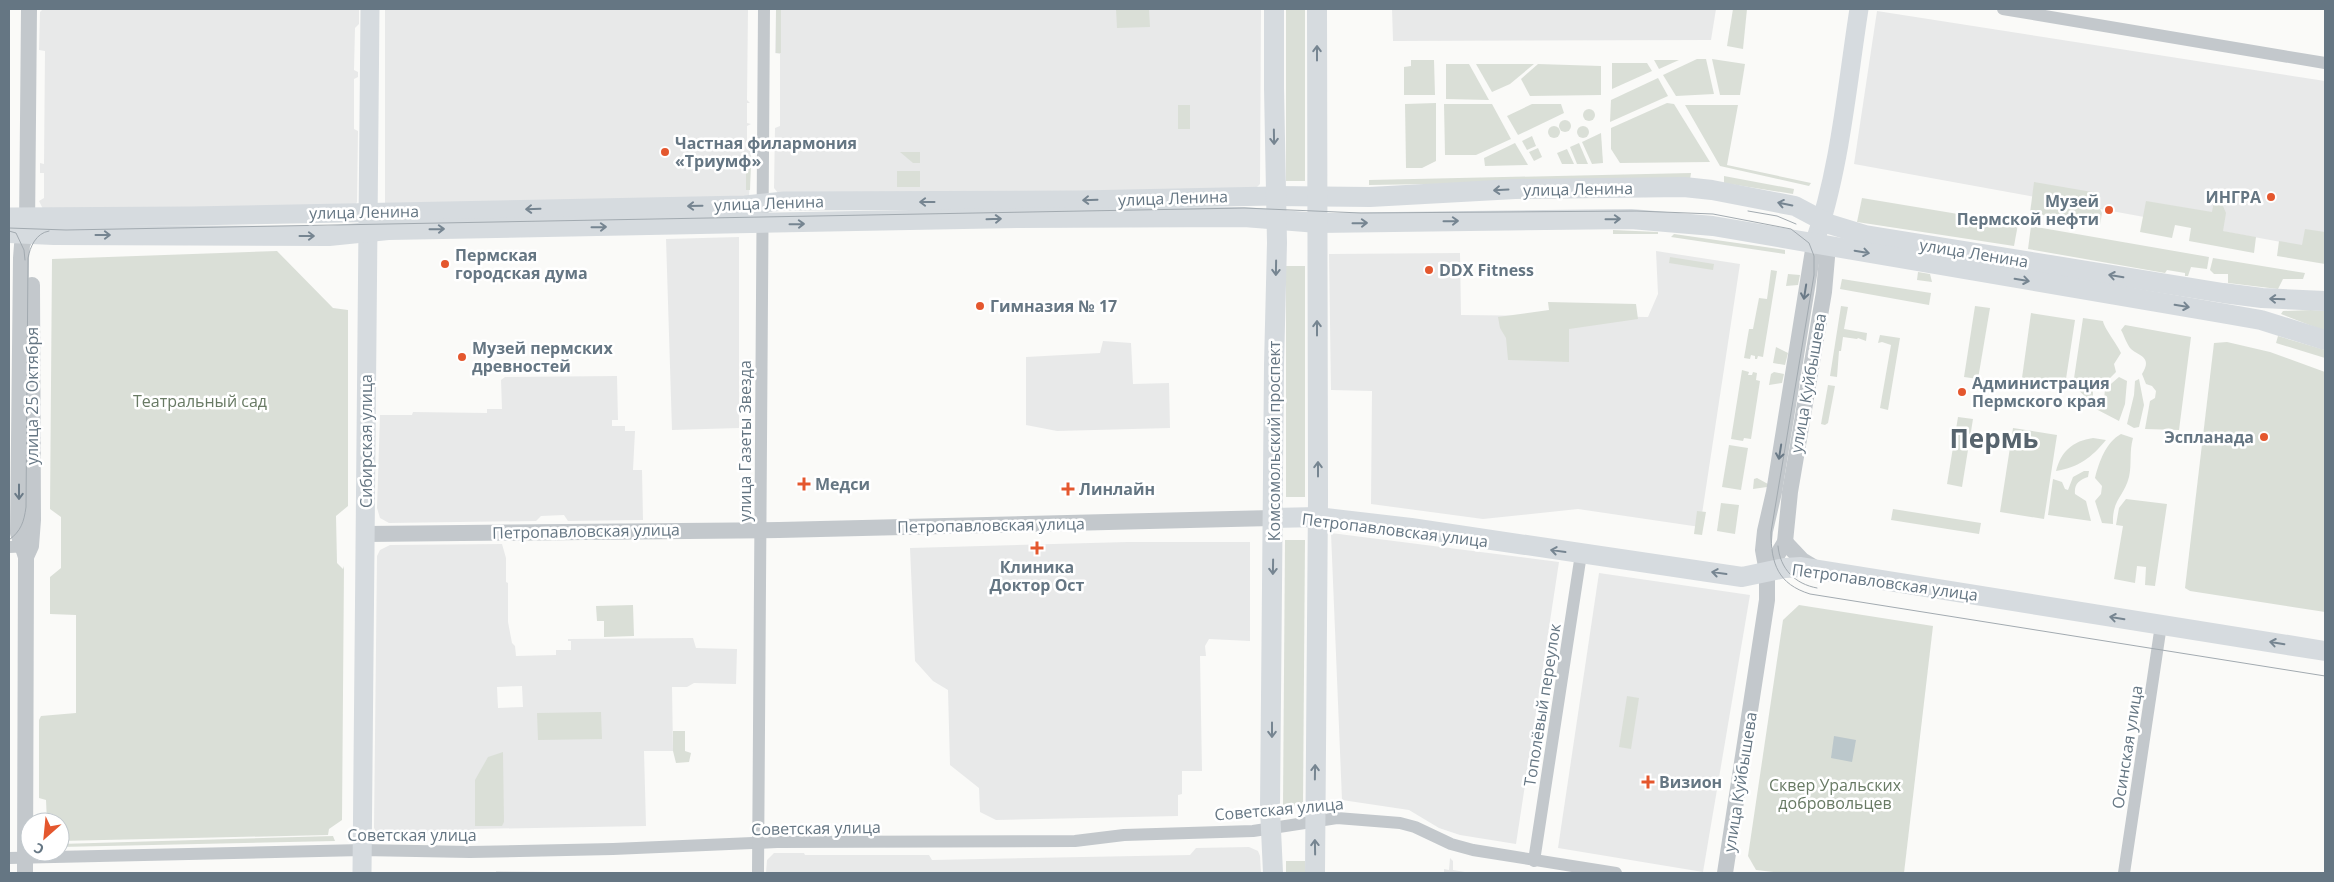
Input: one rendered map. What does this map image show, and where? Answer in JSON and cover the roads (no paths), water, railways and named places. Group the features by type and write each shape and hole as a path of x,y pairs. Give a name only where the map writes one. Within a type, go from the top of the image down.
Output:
{"main road":[{"name":"Сибирская улица","path":"362,873 370,9"},
{"name":"Комсомольский проспект","path":"1273,873 1271,829 1276,219 1274,9"},
{"path":"1315,873 1317,9"},
{"name":"улица Куйбышева","path":"1817,251 1826,222 1859,9"},
{"name":"улица Ленина","path":"18,225 328,236 368,222 784,201 1317,197 1524,189 1684,187 1789,204 1812,213 1826,222 1865,235 2222,293 2262,298 2325,301"},
{"name":"улица Ленина","path":"368,222 762,224 1122,217 1244,217 1318,223 1632,219 1713,226 1792,240 1817,251 2261,320 2325,340"},
{"name":"Петропавловская улица","path":"1274,518 1317,518 1411,528 1742,577 1785,568 1819,570 2325,651"}],"street":[{"name":"улица 25 Октября","path":"26,865 21,543 32,246 18,225 29,9"},
{"name":"улица Газеты Звезда","path":"758,873 764,9"},
{"path":"2002,9 2325,63"},
{"name":"улица Куйбышева","path":"1767,572 1785,542 1790,492 1824,292 1817,251"},
{"name":"улица Куйбышева","path":"1725,873 1761,649 1767,600 1767,572 1763,550 1765,531 1817,251"},
{"name":"Петропавловская улица","path":"366,534 761,529 1274,518"},
{"path":"1785,542 1802,560 1819,570"},
{"name":"Тополёвый переулок","path":"1534,861 1581,554"},
{"name":"Осинская улица","path":"2124,873 2161,625"},
{"name":"Советская улица","path":"9,858 26,865 362,850 481,852 758,844 1067,841 1124,835 1271,829 1337,818 1400,823 1415,827 1451,844 1534,861 1616,873"}],"tram line":[{"path":"9,228 66,230 1244,208 1361,213 1637,211 1713,214 1791,229 1809,243 1814,256 1814,275 1771,532 1775,563 1790,585 1810,594 2325,676"},
{"path":"1748,211 1777,216 1796,224"},
{"path":"9,231 16,233 24,250 25,260"},
{"path":"9,540 21,526 26,507 28,258 30,249 37,238 44,232 49,231"},
{"path":"1778,546 1782,562 1790,574 1802,583 1817,588"}],"place":[{"name":"Частная филармония «Триумф»","path":"665,152"},
{"name":"ИНГРА","path":"2271,197"},
{"name":"Музей Пермской нефти","path":"2109,210"},
{"name":"Пермская городская дума","path":"445,264"},
{"name":"DDX Fitness","path":"1429,270"},
{"name":"Гимназия № 17","path":"980,306"},
{"name":"Музей пермских древностей","path":"462,357"},
{"name":"Администрация Пермского края","path":"1962,392"},
{"name":"Эспланада","path":"2264,437"},
{"name":"Медси","path":"804,484"},
{"name":"Линлайн","path":"1068,489"},
{"name":"Клиника Доктор Ост","path":"1037,548"},
{"name":"Визион","path":"1648,782"}],"district":[{"name":"Пермь","path":"1994,439"}],"park label":[{"name":"Театральный сад","path":"200,401"},
{"name":"Сквер Уральских добровольцев","path":"1835,794"}]}
